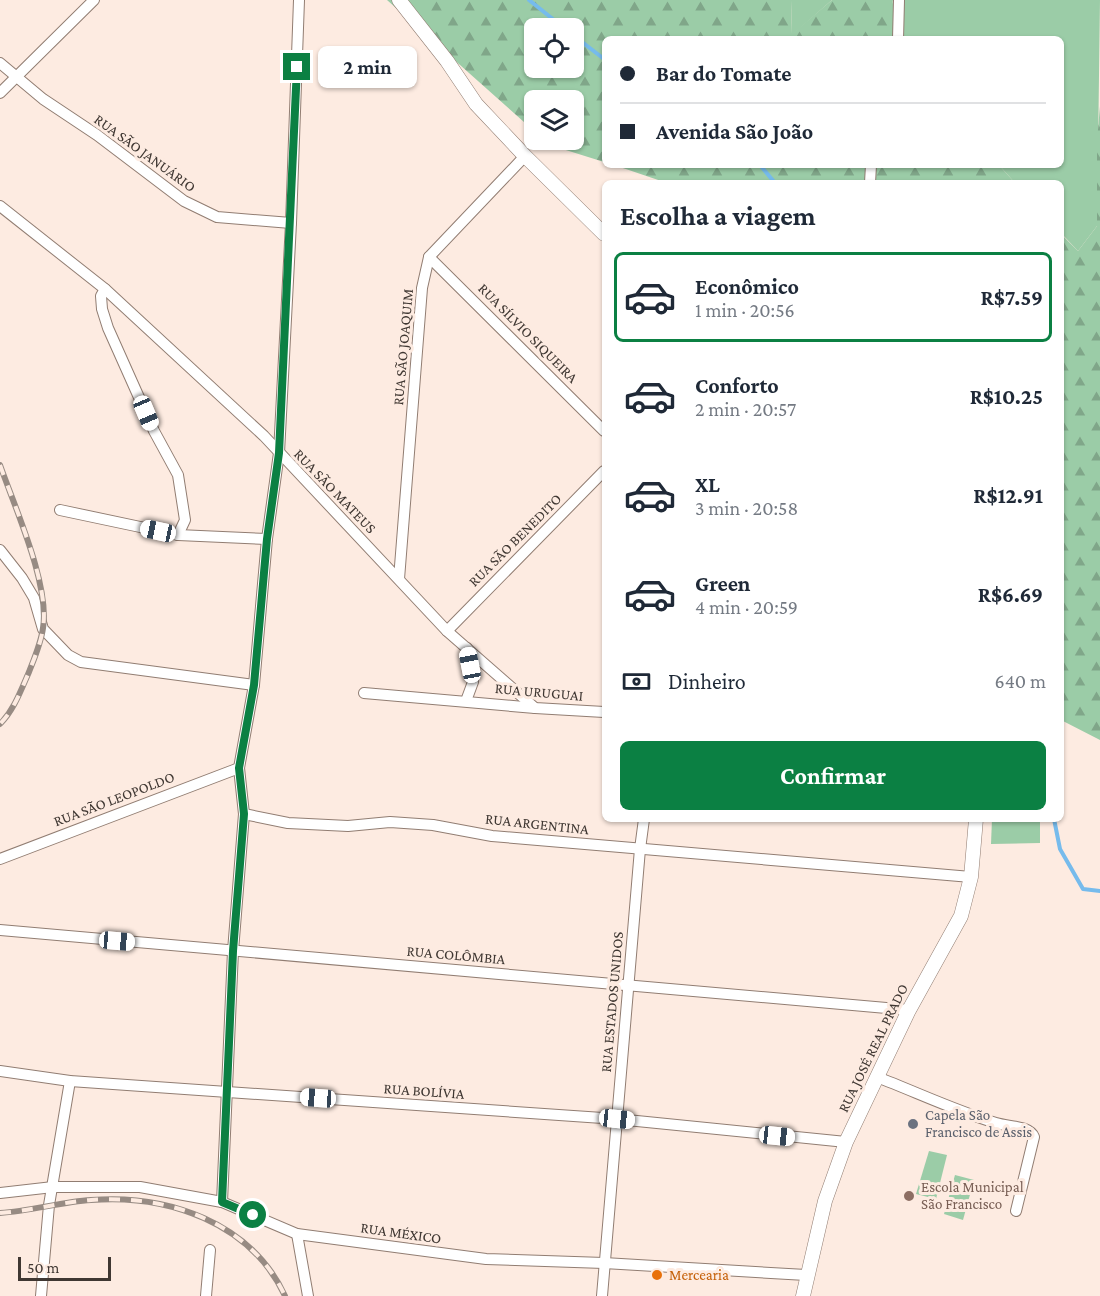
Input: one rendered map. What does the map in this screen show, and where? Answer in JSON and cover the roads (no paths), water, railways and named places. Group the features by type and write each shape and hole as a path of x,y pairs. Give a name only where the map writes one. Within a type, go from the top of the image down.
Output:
{"street":[{"path":"0,93 94,0"},
{"path":"222,1202 233,951 244,814 239,768 254,685 267,539 279,453 300,0"},
{"path":"399,0 447,61 476,104 602,232"},
{"path":"898,36 899,0"},
{"name":"RUA SÃO JANUÁRIO","path":"0,63 15,77 184,201 217,217 291,223"},
{"path":"429,257 525,156"},
{"name":"RUA SÃO MATEUS","path":"0,206 105,289 264,436 447,631 535,708"},
{"name":"RUA SÍLVIO SIQUEIRA","path":"429,257 602,429"},
{"name":"RUA SÃO JOAQUIM","path":"399,579 422,288 429,257"},
{"path":"105,289 102,296 102,309 108,328 154,431 178,475 184,520 178,535"},
{"name":"RUA SÃO BENEDITO","path":"447,631 602,473"},
{"path":"60,510 178,535 267,539"},
{"path":"0,550 34,598 43,629 68,655 81,662 254,685"},
{"path":"466,701 473,682 467,648"},
{"name":"RUA URUGUAI","path":"364,693 602,712"},
{"name":"RUA SÃO LEOPOLDO","path":"0,859 239,768"},
{"name":"RUA ARGENTINA","path":"244,814 298,824 348,826 390,822 433,825 492,836 971,877"},
{"name":"RUA ESTADOS UNIDOS","path":"602,1296 644,822"},
{"name":"RUA JOSÉ REAL PRADO","path":"803,1296 806,1275 825,1201 846,1143 909,1010 961,916 971,877 976,822"},
{"name":"RUA COLÔMBIA","path":"0,930 909,1010"},
{"name":"RUA BOLÍVIA","path":"0,1071 70,1082 617,1119 846,1143"},
{"path":"877,1077 997,1123 1032,1132 1034,1137 1016,1211"},
{"path":"41,1296 49,1205 70,1082"},
{"name":"RUA MÉXICO","path":"0,1193 53,1187 140,1187 222,1202 297,1234 486,1259 604,1263 806,1275"},
{"path":"297,1234 308,1296"},
{"path":"206,1296 210,1250"}],"waterway":[{"path":"529,0 552,18"},
{"path":"584,44 602,57"},
{"path":"762,168 772,180"},
{"path":"1055,822 1060,849 1083,889 1100,891"}],"railway":[{"path":"0,465 30,546 44,610 42,634 33,662 17,700 0,724"},
{"path":"0,1213 91,1200 120,1199 177,1208 204,1218 229,1232 251,1249 270,1270 285,1296"}],"place":[{"name":"Capela São Francisco de Assis","path":"913,1124"},
{"name":"Escola Municipal São Francisco","path":"909,1196"},
{"name":"Mercearia","path":"657,1275"}]}
